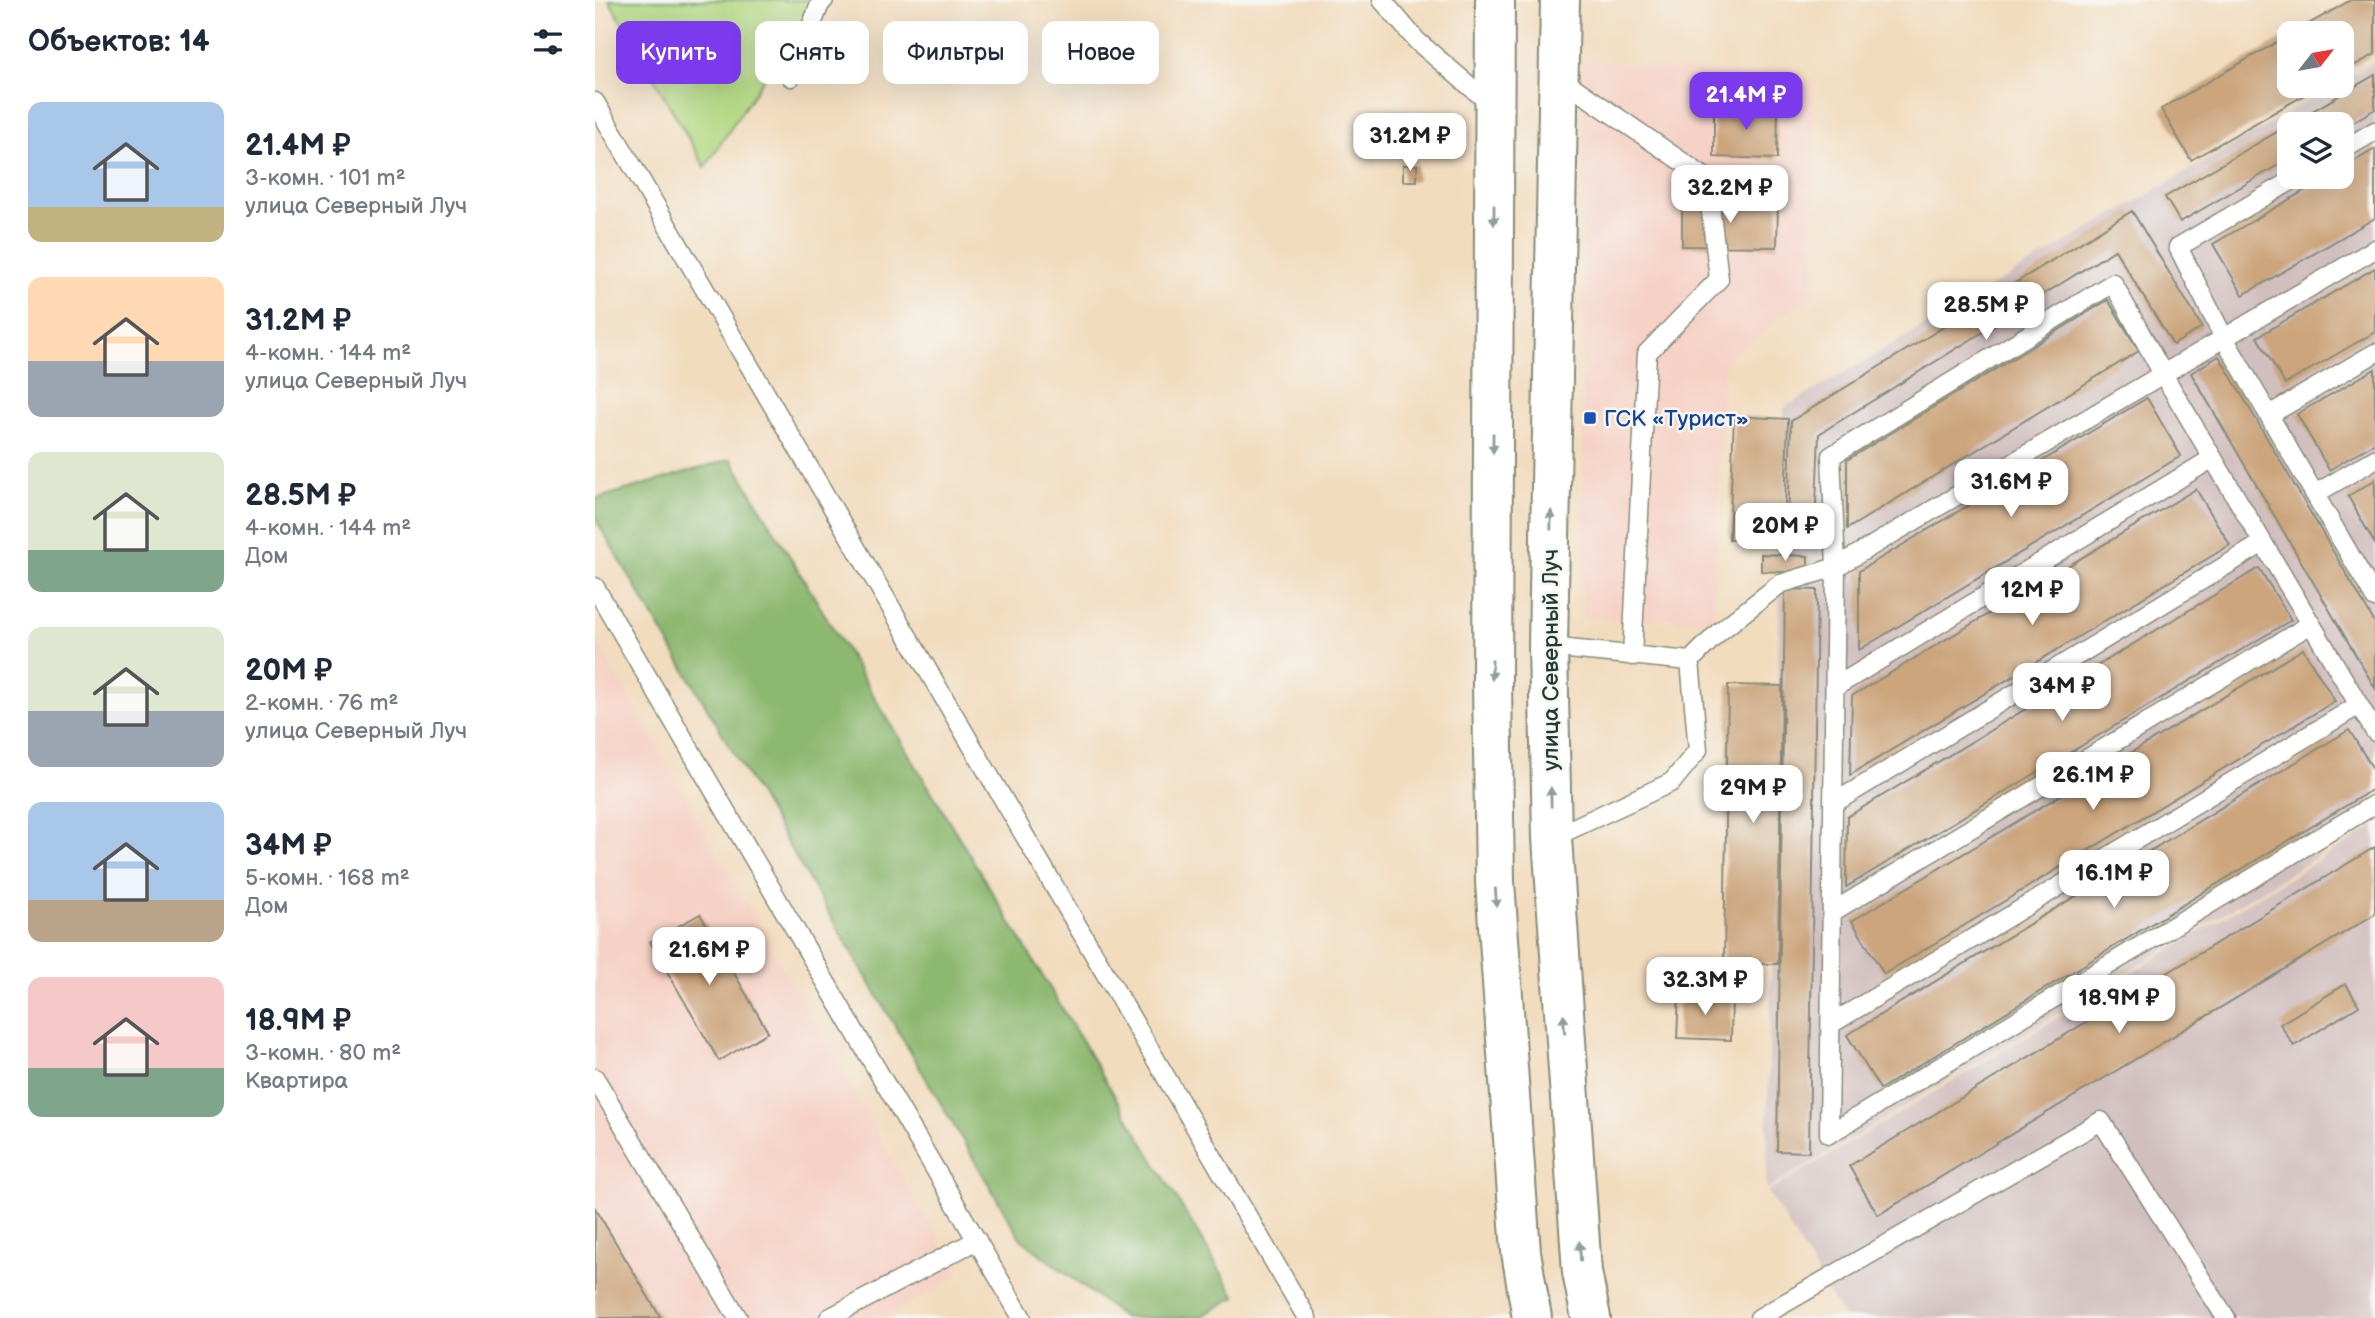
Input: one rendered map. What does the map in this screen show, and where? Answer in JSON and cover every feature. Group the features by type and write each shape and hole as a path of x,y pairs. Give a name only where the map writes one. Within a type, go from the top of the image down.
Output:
{"main road":[{"path":"1495,0 1492,682 1495,882 1521,1252 1532,1318"},
{"name":"улица Северный Луч","path":"1560,0 1548,647 1552,838 1582,1272 1591,1318"}],"lane":[{"path":"813,21 824,0"},
{"path":"1383,0 1417,41 1495,107"},
{"path":"1559,77 1707,179 1719,279 1647,353 1632,656"},
{"path":"595,102 1307,1318"},
{"path":"2354,143 2375,131"},
{"path":"2277,189 2178,247 2224,338 2315,494 2368,570 2375,598"},
{"path":"1548,647 1690,661 1719,632 1780,584 1836,567 2375,249"},
{"path":"2375,732 2163,374 2113,283 1831,456 1836,567 1829,1134 2375,804"},
{"path":"2269,415 2375,353"},
{"path":"1835,687 2213,458"},
{"path":"2315,494 2375,459"},
{"path":"1834,803 2263,543"},
{"path":"595,587 1023,1318"},
{"path":"1832,912 2311,624"},
{"path":"1552,838 1672,782 1698,750 1690,661"},
{"path":"1831,1024 2359,705"},
{"path":"595,1078 738,1318"},
{"path":"1759,1318 2101,1121 2226,1318"},
{"path":"829,1318 977,1240"}],"shaded area":[{"path":"1583,60 1813,81 1813,295 1724,361 1713,620 1583,618"},
{"name":"ГСК «Турист»","path":"2375,62 2375,822 1766,1190 1784,408 2277,119 2277,189 2354,189 2354,112 2290,112 2314,98 2354,98 2354,75"},
{"path":"595,638 959,1276 884,1318 595,1318"},
{"path":"2375,826 2375,1318 1844,1318 1768,1192"}],"green space":[{"path":"609,0 816,0 802,21 755,21 755,84 760,84 705,167 657,84 741,84 741,21 621,21"},
{"path":"731,459 1236,1297 1198,1318 1124,1318 1021,1239 595,518 595,499"}],"building":[{"path":"2351,0 2375,0 2375,54 2354,66 2354,21 2314,21"},
{"path":"2277,42 2277,98 2299,98 2191,160 2161,109"},
{"path":"2375,75 2375,109 2354,121 2354,112 2311,112 2335,98 2354,98 2354,87"},
{"path":"1714,106 1778,107 1777,159 1714,157"},
{"path":"2277,132 2277,166 2180,222 2165,197"},
{"path":"2375,149 2375,218 2243,295 2213,244 2307,189 2354,189 2354,161"},
{"path":"1403,165 1417,165 1417,181 1403,181"},
{"path":"1682,203 1778,204 1777,247 1682,246"},
{"path":"2132,211 2202,327 2173,345 2115,250 1819,434 1815,527 1788,526 1791,421"},
{"path":"2375,268 2375,332 2285,384 2257,337"},
{"path":"2108,300 2139,351 1847,529 1847,460"},
{"path":"2219,356 2375,623 2375,688 2191,373"},
{"path":"2375,369 2375,443 2329,470 2297,414"},
{"path":"2147,398 2181,456 1859,650 1859,571"},
{"path":"1734,416 1788,419 1784,541 1729,539"},
{"path":"2375,480 2375,544 2348,496"},
{"path":"2196,489 2230,545 1850,775 1852,696"},
{"path":"1761,554 1808,556 1808,573 1761,571"},
{"path":"2259,568 2291,620 1846,887 1847,817"},
{"path":"1785,589 1817,590 1809,1152 1777,1151"},
{"path":"2303,649 2335,701 1884,974 1852,921"},
{"path":"1728,685 1782,686 1778,964 1724,964"},
{"path":"2349,730 2375,772 2375,788 1880,1089 1847,1035"},
{"path":"2375,847 2375,914 1878,1215 1849,1166"},
{"path":"700,914 768,1032 719,1061 650,942"},
{"path":"2346,984 2359,1006 2294,1046 2280,1024"},
{"path":"1679,994 1732,996 1731,1040 1677,1038"},
{"path":"595,1208 661,1318 595,1318"}],"place":[{"name":"ГСК «Турист»","path":"1590,418"}]}
